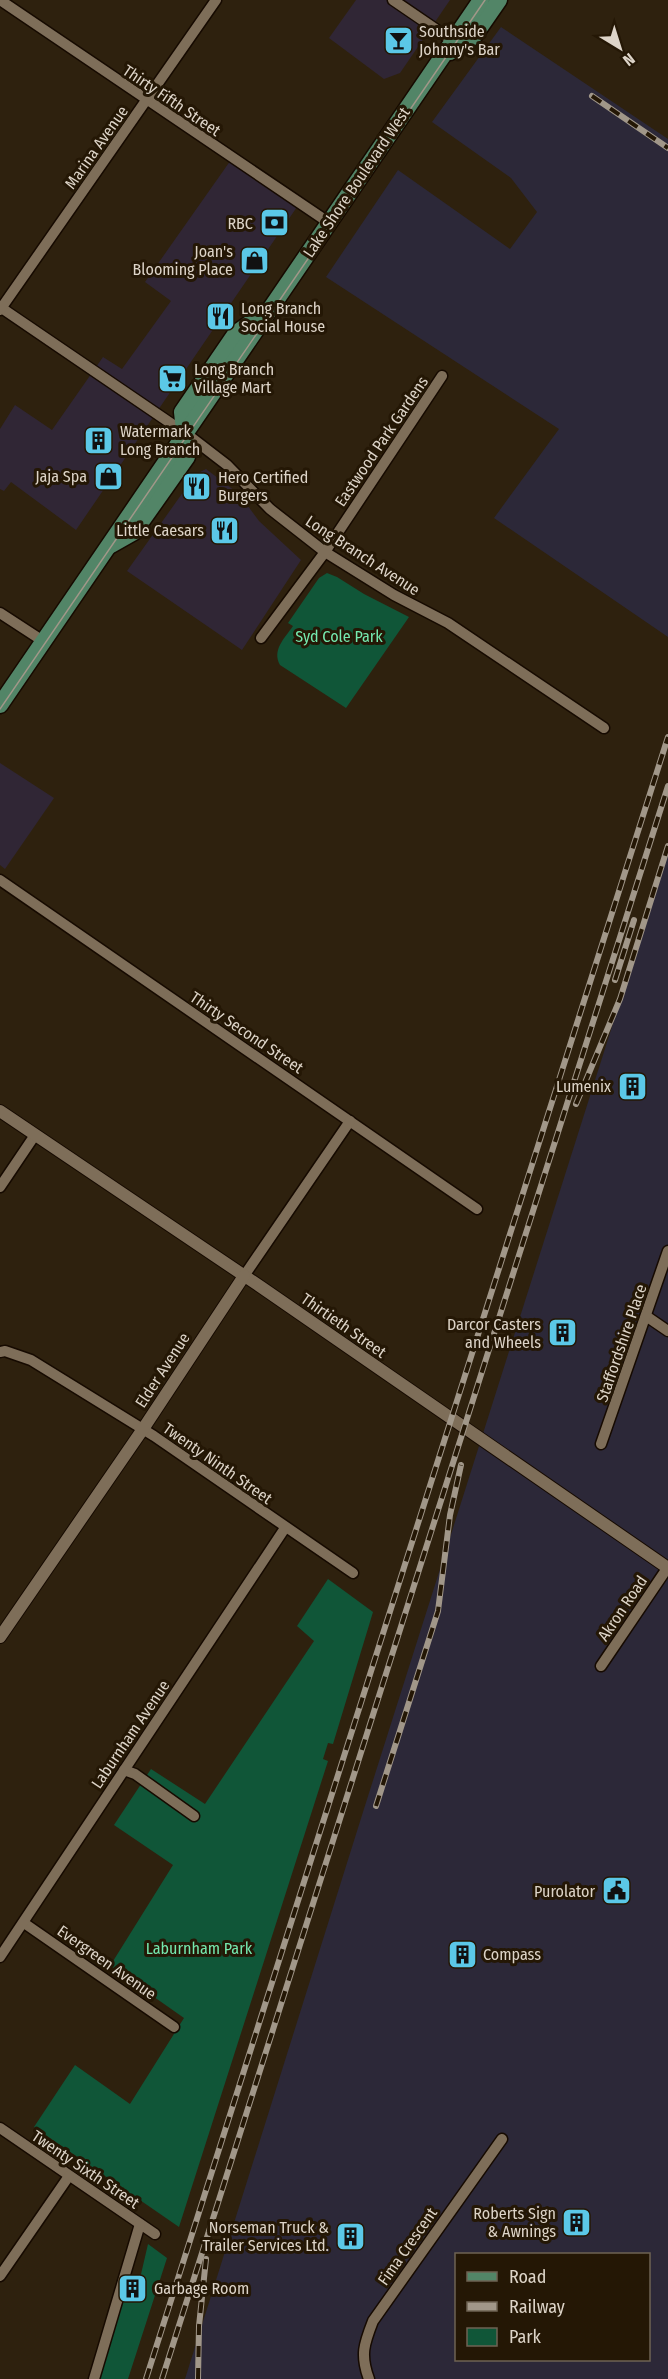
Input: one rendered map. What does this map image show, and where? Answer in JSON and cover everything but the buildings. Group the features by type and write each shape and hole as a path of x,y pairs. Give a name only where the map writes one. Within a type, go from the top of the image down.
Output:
{"main road":[{"name":"Lake Shore Boulevard West","path":"0,705 108,546 134,532 187,456 182,412 236,333 270,308 481,0"},
{"name":"Lake Shore Boulevard West","path":"442,57 474,36 500,0"}],"street":[{"name":"Thirty Fifth Street","path":"0,0 328,222"},
{"name":"Marina Avenue","path":"0,308 216,0"},
{"path":"393,0 453,42"},
{"name":"Long Branch Avenue","path":"0,308 185,433 227,465 270,509 325,552 394,595 448,623 604,728"},
{"name":"Eastwood Park Gardens","path":"261,638 325,552 442,376"},
{"path":"0,613 43,641"},
{"name":"Thirty Second Street","path":"0,880 477,1209"},
{"name":"Thirtieth Street","path":"0,1111 668,1567"},
{"name":"Elder Avenue","path":"0,1637 350,1121"},
{"path":"0,1187 35,1135"},
{"name":"Staffordshire Place","path":"601,1444 668,1251"},
{"path":"646,1316 668,1331"},
{"name":"Twenty Ninth Street","path":"0,1352 5,1351 31,1360 143,1429 353,1573"},
{"name":"Laburnham Avenue","path":"0,1957 285,1528"},
{"name":"Akron Road","path":"601,1666 668,1567"},
{"path":"124,1770 135,1774 194,1816"},
{"name":"Evergreen Avenue","path":"24,1923 174,2027"},
{"name":"Twenty Sixth Street","path":"0,2128 155,2234"},
{"name":"Fima Crescent","path":"369,2379 363,2360 366,2339 374,2321 501,2139"},
{"path":"0,2276 69,2176"},
{"path":"94,2379 140,2224"}],"shaded area":[{"path":"356,0 450,0 400,73 384,79 329,38"},
{"path":"501,27 668,139 668,637 494,518 559,429 326,277 398,170 510,249 537,212 511,178 432,122"},
{"path":"233,157 299,204 76,530 11,482 4,491 0,489 0,429 15,405 52,430 103,357 122,369 171,301 145,282"},
{"path":"206,469 239,494 259,521 301,560 242,650 127,571 196,474"},
{"path":"0,763 54,798 5,869 0,865"},
{"path":"668,850 668,2379 185,2379 363,1812"}],"green space":[{"name":"Syd Cole Park","path":"327,573 409,617 346,708 280,665 277,654 280,645 293,626 288,623 319,578"},
{"name":"Laburnham Park","path":"328,1579 373,1612 333,1744 328,1743 323,1759 328,1761 179,2227 34,2127 75,2065 130,2104 184,2018 110,1966 173,1865 114,1825 151,1769 205,1804 314,1641 297,1626"},
{"path":"148,2244 167,2258 128,2379 98,2379 125,2294 135,2300"}],"tram line":[{"path":"0,709 485,0"}],"railway":[{"path":"592,96 668,148"},
{"path":"146,2379 668,737"},
{"path":"162,2379 668,786"},
{"path":"576,1104 620,999 668,846"},
{"path":"615,980 634,920"},
{"path":"376,1806 438,1611 450,1515 461,1465"},
{"path":"198,2379 199,2326 206,2259"}],"place":[{"name":"Southside Johnny's Bar","path":"398,40"},
{"name":"RBC","path":"274,223"},
{"name":"Joan's Blooming Place","path":"254,260"},
{"name":"Long Branch Social House","path":"220,317"},
{"name":"Long Branch Village Mart","path":"173,378"},
{"name":"Watermark Long Branch","path":"99,440"},
{"name":"Jaja Spa","path":"108,476"},
{"name":"Hero Certified Burgers","path":"197,486"},
{"name":"Little Caesars","path":"225,530"},
{"name":"Lumenix","path":"632,1086"},
{"name":"Darcor Casters and Wheels","path":"562,1333"},
{"name":"Purolator","path":"616,1891"},
{"name":"Compass","path":"462,1954"},
{"name":"Roberts Sign & Awnings","path":"577,2222"},
{"name":"Norseman Truck & Trailer Services Ltd.","path":"350,2236"},
{"name":"Garbage Room","path":"133,2288"}]}
